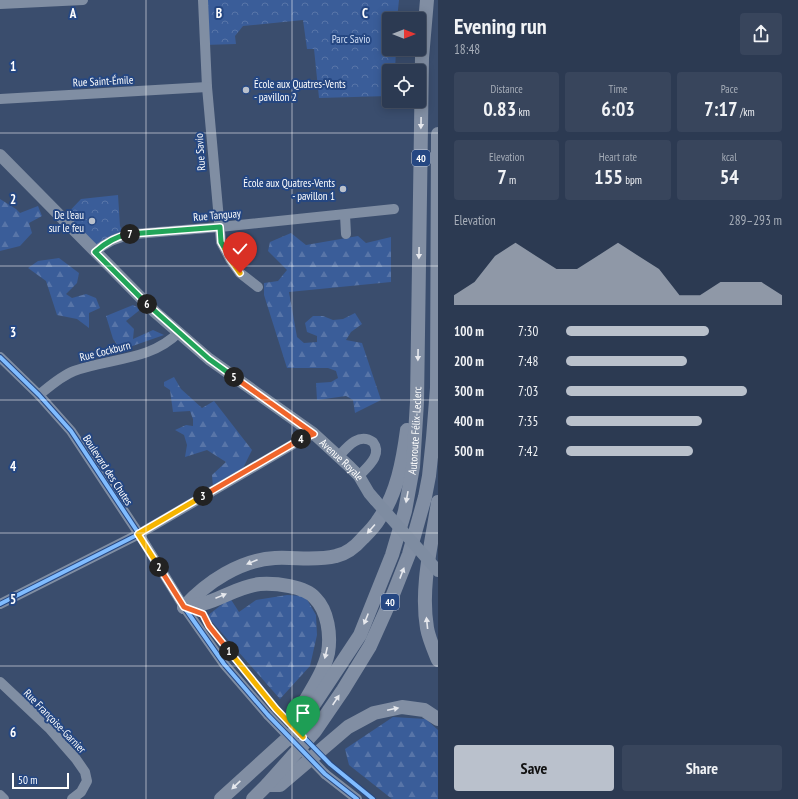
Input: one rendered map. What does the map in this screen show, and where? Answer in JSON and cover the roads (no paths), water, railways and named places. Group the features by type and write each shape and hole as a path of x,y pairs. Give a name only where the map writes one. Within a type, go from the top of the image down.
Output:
{"highway":[{"name":"Autoroute Félix-Leclerc","path":"221,799 297,730 360,635 392,555 405,511 413,467 417,402 422,58 427,0"},
{"name":"Autoroute Félix-Leclerc","path":"253,799 315,731 343,690 370,646 409,554 425,497 429,476 437,389 438,134"},
{"path":"184,607 198,592 218,578 258,560 276,558 314,559 337,556 350,550 380,519 389,501 396,484 409,415 417,402"},
{"path":"438,502 426,580 425,606 427,628 438,660"},
{"path":"184,607 202,604 240,589 259,584 278,584 297,588 315,597 325,613 329,633 328,653 318,679 297,715 251,771"},
{"path":"267,785 280,786 348,727 374,713 402,707 424,710 438,719"}],"main road":[{"name":"Avenue Royale","path":"0,155 155,312 209,359 314,434 338,456 359,476 369,493 438,571"}],"street":[{"path":"0,4 83,0"},
{"name":"Rue Savio","path":"203,0 207,87 221,242 230,259 240,273 258,286"},
{"name":"Rue Saint-Émile","path":"0,99 207,87"},
{"name":"Rue Tanguay","path":"95,252 102,245 124,235 345,215 394,209"},
{"path":"345,215 346,234"},
{"name":"Rue Cockburn","path":"39,395 60,379 73,372 89,366 125,359 146,352 164,345 179,332"},
{"name":"Boulevard des Chutes","path":"0,357 39,395 71,431 184,607 224,664 268,715 325,774 357,799"},
{"path":"0,604 138,534 302,439 314,434"},
{"path":"338,456 349,445 358,440 367,439 373,442 376,451 374,458 359,476"},
{"name":"Rue Françoise-Garnier","path":"0,682 48,728 85,772 87,781 81,792 72,799"},
{"path":"0,795 4,799"}],"place":[{"name":"École aux Quatres-Vents - pavillon 2","path":"246,90"},
{"name":"École aux Quatres-Vents - pavillon 1","path":"343,189"},
{"name":"De l’eau sur le feu","path":"92,221"}],"park label":[{"name":"Parc Savio","path":"351,39"}]}
